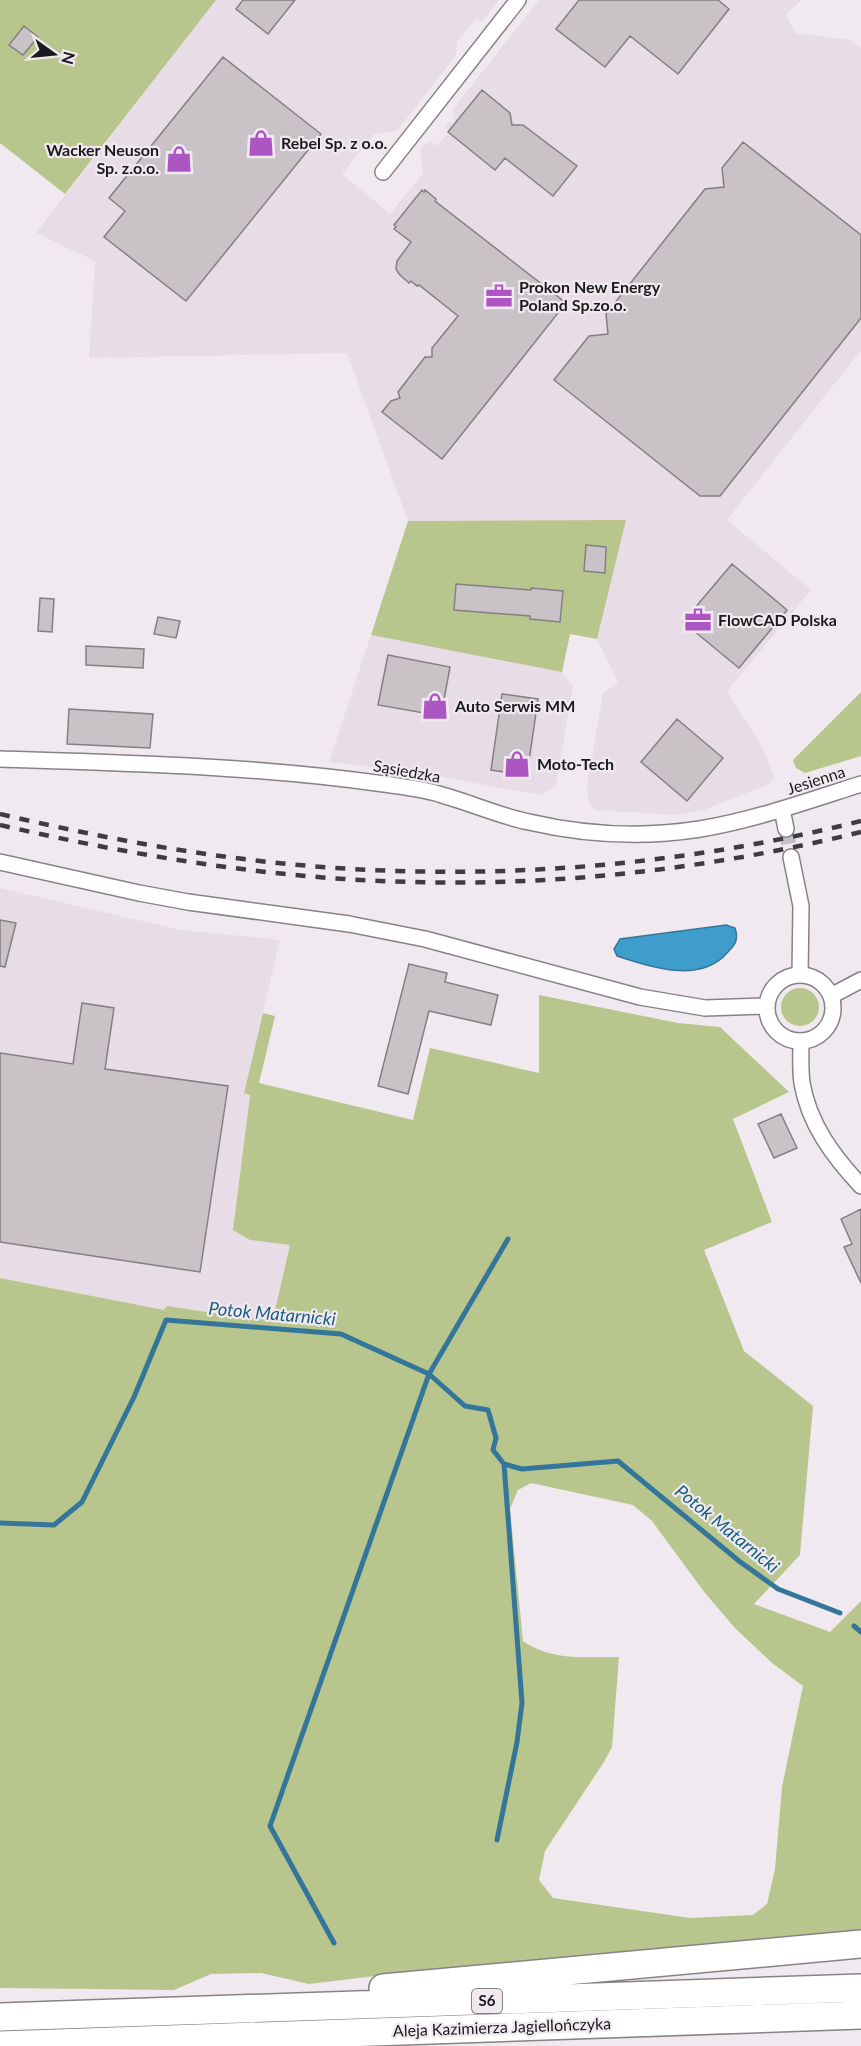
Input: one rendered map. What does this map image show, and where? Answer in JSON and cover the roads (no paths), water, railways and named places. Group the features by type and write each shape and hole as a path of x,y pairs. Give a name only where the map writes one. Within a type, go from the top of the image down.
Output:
{"highway":[{"path":"113,2013 861,1944"},
{"name":"Aleja Kazimierza Jagiellończyka","path":"0,2017 861,1988"},
{"name":"Aleja Kazimierza Jagiellończyka","path":"0,2044 861,2015"}],"street":[{"path":"383,172 518,0"},
{"name":"Sąsiedzka","path":"0,759 195,766 297,773 440,794 526,822 570,830 623,835 700,829 782,809"},
{"name":"Jesienna","path":"782,809 861,784"},
{"path":"782,809 786,829"},
{"path":"791,857 801,906 800,975"},
{"path":"0,862 149,895 349,924 425,939 640,997 705,1008 767,1006"},
{"path":"800,975 819,981 831,996 832,1016 827,1026 820,1034 801,1041 780,1034 768,1017 767,1006 774,987 790,976 800,975"},
{"path":"831,996 861,980"},
{"path":"801,1041 802,1080 813,1117 828,1146 861,1186"}],"water":[{"path":"726,925 735,928 737,936 734,945 716,962 703,968 674,970 644,965 617,956 614,949 620,939"}],"waterway":[{"path":"334,1943 270,1826 429,1374 508,1239"},
{"name":"Potok Matarnicki","path":"0,1523 54,1525 82,1502 134,1397 166,1320 341,1334 429,1374 465,1406 488,1410 496,1438 493,1450 504,1464 522,1469 618,1461 739,1561 778,1589 840,1613"},
{"path":"497,1840 517,1742 522,1703 504,1464"},
{"name":"Potok Matarnicki","path":"854,1626 861,1632"}],"tunnel":[{"path":"786,829 791,857"}],"railway":[{"path":"0,814 111,838 223,856 299,865 440,872 582,867 652,860 792,837 861,821"},
{"path":"0,825 102,847 204,864 308,876 412,882 525,881 638,872 750,856 861,832"}],"place":[{"name":"Rebel Sp. z o.o.","path":"261,143"},
{"name":"Wacker Neuson Sp. z.o.o.","path":"179,159"},
{"name":"Prokon New Energy Poland Sp.zo.o.","path":"499,296"},
{"name":"FlowCAD Polska","path":"698,620"},
{"name":"Auto Serwis MM","path":"435,706"},
{"name":"Moto-Tech","path":"517,764"}]}
